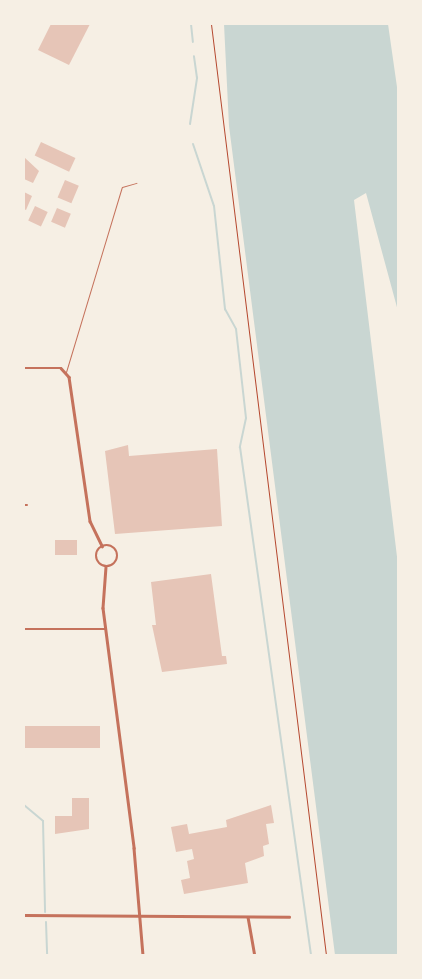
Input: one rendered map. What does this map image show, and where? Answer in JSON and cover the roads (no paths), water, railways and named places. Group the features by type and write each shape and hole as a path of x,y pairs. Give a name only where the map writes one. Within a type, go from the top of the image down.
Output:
{"street":[{"path":"24,368 66,372 90,521 102,546"},
{"path":"102,546 111,545 118,552 117,562 106,567"},
{"path":"102,546 96,557 106,567"},
{"path":"106,567 102,596 141,916 143,955"},
{"path":"24,629 106,629"},
{"path":"24,915 290,917"},
{"path":"248,917 255,955"}],"lane":[{"path":"66,372 122,187 136,183"}],"waterway":[{"path":"191,24 193,42"},
{"path":"190,124 197,78 194,56"},
{"path":"193,144 214,206 225,309 236,329 246,418 240,447 311,955"},
{"path":"24,805 43,821 45,912"},
{"path":"46,922 47,955"}]}
